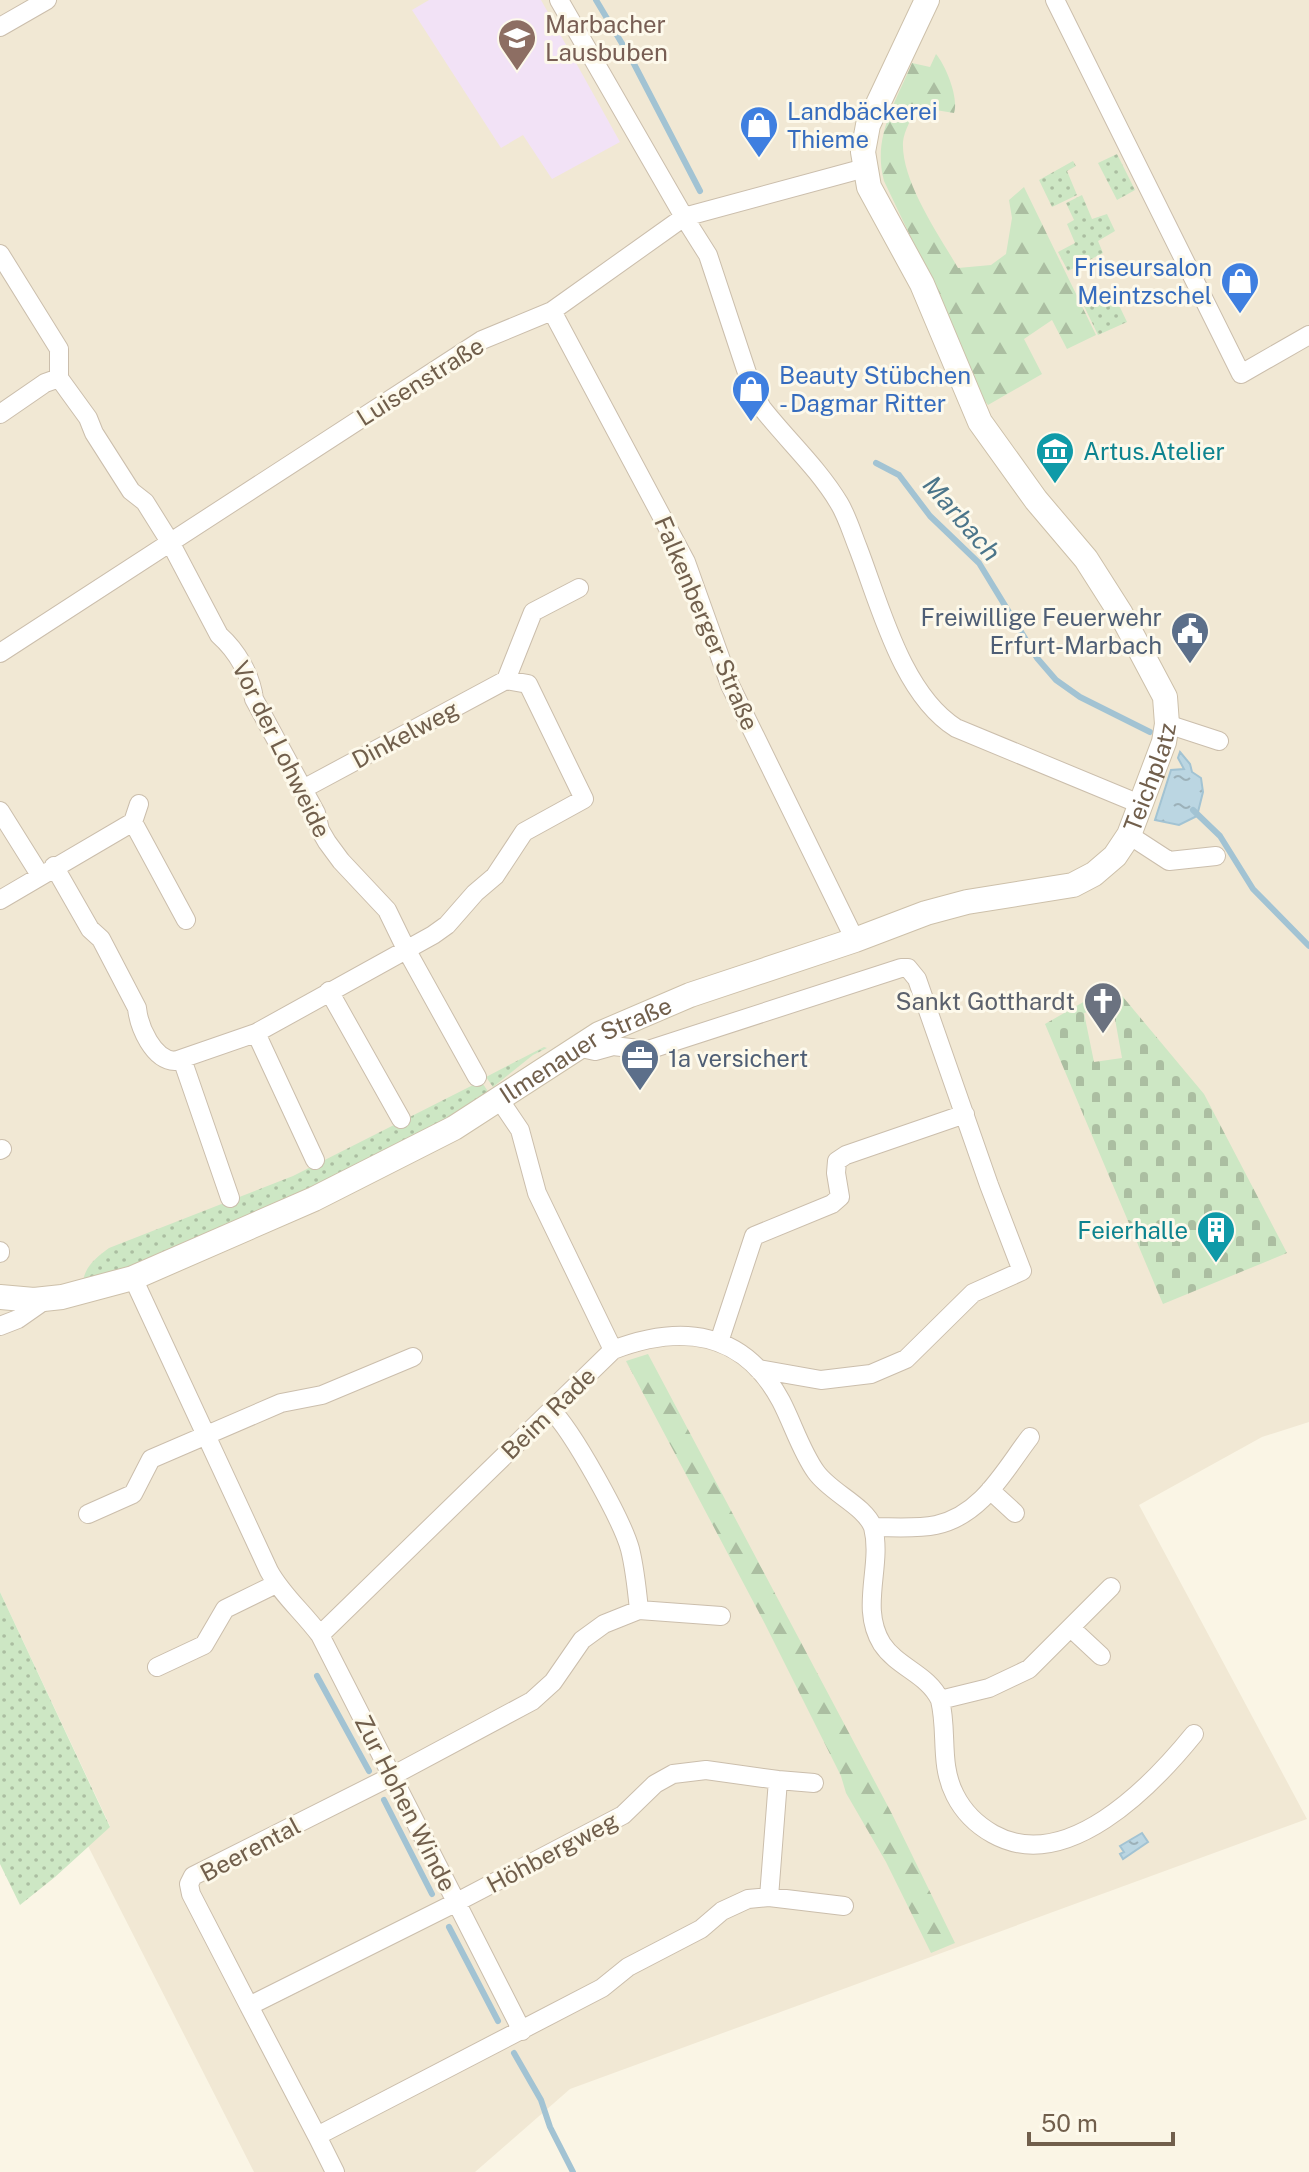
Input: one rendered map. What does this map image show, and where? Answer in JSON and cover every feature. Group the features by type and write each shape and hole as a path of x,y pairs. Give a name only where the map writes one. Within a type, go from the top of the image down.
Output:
{"street":[{"path":"0,27 47,0"},
{"path":"559,0 708,255 754,394 840,505 895,644 908,673 926,700 943,720 956,728 1142,805"},
{"path":"927,0 868,125 863,152 869,187 922,284 980,422 1036,500 1086,559 1121,614 1165,697 1167,724"},
{"path":"1055,0 1241,374 1309,335"},
{"name":"Luisenstraße","path":"0,653 482,340 552,311 684,217 865,168"},
{"path":"0,254 59,349 59,378 45,383 0,414"},
{"name":"Falkenberger Straße","path":"552,311 686,562 730,685 855,940"},
{"name":"Vor der Lohweide","path":"59,378 88,418 94,433 131,491 145,502 170,542 219,635 231,645 252,684 254,699 316,813 320,830 341,861 387,910 477,1077"},
{"path":"0,811 90,929 101,939 137,1008 138,1019 154,1049 168,1061 182,1059 256,1033 447,925 495,876 524,832 584,799 528,684 506,680 533,612 579,588"},
{"name":"Dinkelweg","path":"303,789 506,680"},
{"name":"Teichplatz","path":"1216,856 1169,861 1129,835 1164,742 1167,724 1219,741"},
{"path":"0,900 136,813 186,920"},
{"name":"Ilmenauer Straße","path":"0,1297 48,1298 80,1294 133,1278 314,1199 454,1128 599,1034 690,995 937,910 1073,885 1094,874 1115,856 1129,835"},
{"path":"577,1047 595,1051 613,1046 648,1050 901,968 908,968 917,979 1022,1271 977,1290 906,1359 871,1374 821,1380 758,1369"},
{"path":"329,991 401,1119"},
{"path":"256,1033 315,1160"},
{"path":"182,1059 230,1198"},
{"name":"Beim Rade","path":"320,1635 613,1350 537,1193 520,1130 499,1099"},
{"path":"719,1342 754,1236 832,1204 840,1197 837,1161 846,1155 963,1110"},
{"name":"Zur Hohen Winde","path":"133,1278 276,1584 320,1635 522,2031"},
{"name":"Ilmenauer Straße","path":"0,1326 18,1319 48,1298"},
{"path":"613,1350 670,1334 699,1336 739,1352 758,1369 778,1396 814,1470 836,1494 867,1516 873,1527 876,1549 871,1611 876,1632 888,1651 932,1686 940,1700 947,1775 955,1796 984,1829 1005,1841 1029,1846 1073,1837 1098,1823 1168,1767 1194,1734"},
{"path":"88,1514 133,1494 151,1459 281,1403 322,1395 413,1357"},
{"path":"551,1410 567,1428 626,1538 639,1610"},
{"path":"873,1527 938,1525 975,1508 1030,1437"},
{"path":"990,1490 1015,1513"},
{"path":"157,1667 204,1645 225,1609 276,1584"},
{"path":"940,1700 980,1691 1017,1677 1038,1663 1111,1587"},
{"path":"392,1776 532,1701 553,1682 591,1632 619,1617 639,1610 721,1616"},
{"path":"1072,1629 1101,1656"},
{"name":"Höhbergweg","path":"457,1902 623,1815 655,1784 673,1774 706,1770 814,1783"},
{"name":"Beerental","path":"335,2172 191,1894 189,1884 193,1876 392,1776"},
{"path":"769,1897 778,1780"},
{"path":"317,2136 602,1988 637,1962 701,1929 735,1904 752,1898 769,1897 844,1906"},
{"path":"249,2006 457,1902"}],"shaded area":[{"path":"0,0 1309,0 1309,1422 1262,1437 1139,1505 1307,1819 570,2089 475,2172 254,2172 88,1846 110,1826 0,1592"},
{"name":"Marbacher Lausbuben","path":"429,0 541,0 620,142 552,179 523,135 501,148 412,10"}],"green space":[{"path":"936,54 951,82 954,113 917,107 903,142 908,174 932,224 958,268 991,265 1006,254 1012,218 1009,200 1024,187 1096,335 1067,349 1052,320 1024,339 1042,374 988,405 979,394 927,271 884,181 881,165 883,135 912,63 930,67"},
{"path":"1117,154 1135,190 1117,200 1098,163"},
{"path":"1073,161 1076,166 1067,171 1077,195 1052,207 1039,180"},
{"path":"1082,195 1092,219 1107,214 1115,231 1098,241 1103,253 1068,271 1058,252 1075,243 1067,224 1074,220 1066,203"},
{"path":"1104,294 1109,304 1117,301 1127,322 1098,335 1083,304"},
{"path":"1113,985 1204,1094 1287,1253 1163,1304 1045,1024","holes":["1096,996 1104,998 1107,1008 1113,1008 1122,1058 1094,1062 1084,1013 1091,1011 1089,1003"]},
{"path":"547,1048 533,1055 493,1087 486,1077"},
{"path":"481,1081 489,1093 357,1167 186,1243 83,1282 89,1267 109,1248 293,1176"},
{"path":"648,1354 892,1814 955,1943 931,1953 886,1862 846,1793 841,1776 765,1624 626,1361"},
{"path":"0,1592 110,1827 20,1905 0,1864"}],"water":[{"path":"1180,752 1190,764 1192,772 1201,778 1203,792 1197,816 1179,825 1155,820 1171,770 1184,769 1178,758"},
{"path":"1142,1833 1148,1842 1123,1859 1120,1854 1124,1852 1120,1846"}],"waterway":[{"name":"Marbach","path":"596,0 633,62 700,191"},
{"name":"Marbach","path":"876,463 899,475 930,516 979,563 1037,658 1056,680 1080,697 1150,732"},
{"name":"Marbach","path":"1193,810 1220,836 1253,889 1309,946"},
{"path":"317,1676 369,1771"},
{"path":"384,1800 432,1894"},
{"path":"449,1927 498,2021"},
{"path":"514,2053 541,2100 550,2127 573,2172"}],"place":[{"name":"Marbacher Lausbuben","path":"517,72"},
{"name":"Landbäckerei Thieme","path":"759,159"},
{"name":"Friseursalon Meintzschel","path":"1240,315"},
{"name":"Beauty Stübchen - Dagmar Ritter","path":"751,423"},
{"name":"Artus.Atelier","path":"1055,485"},
{"name":"Freiwillige Feuerwehr Erfurt-Marbach","path":"1190,665"},
{"name":"Sankt Gotthardt","path":"1103,1035"},
{"name":"1a versichert","path":"640,1092"},
{"name":"Feierhalle","path":"1216,1264"}]}
